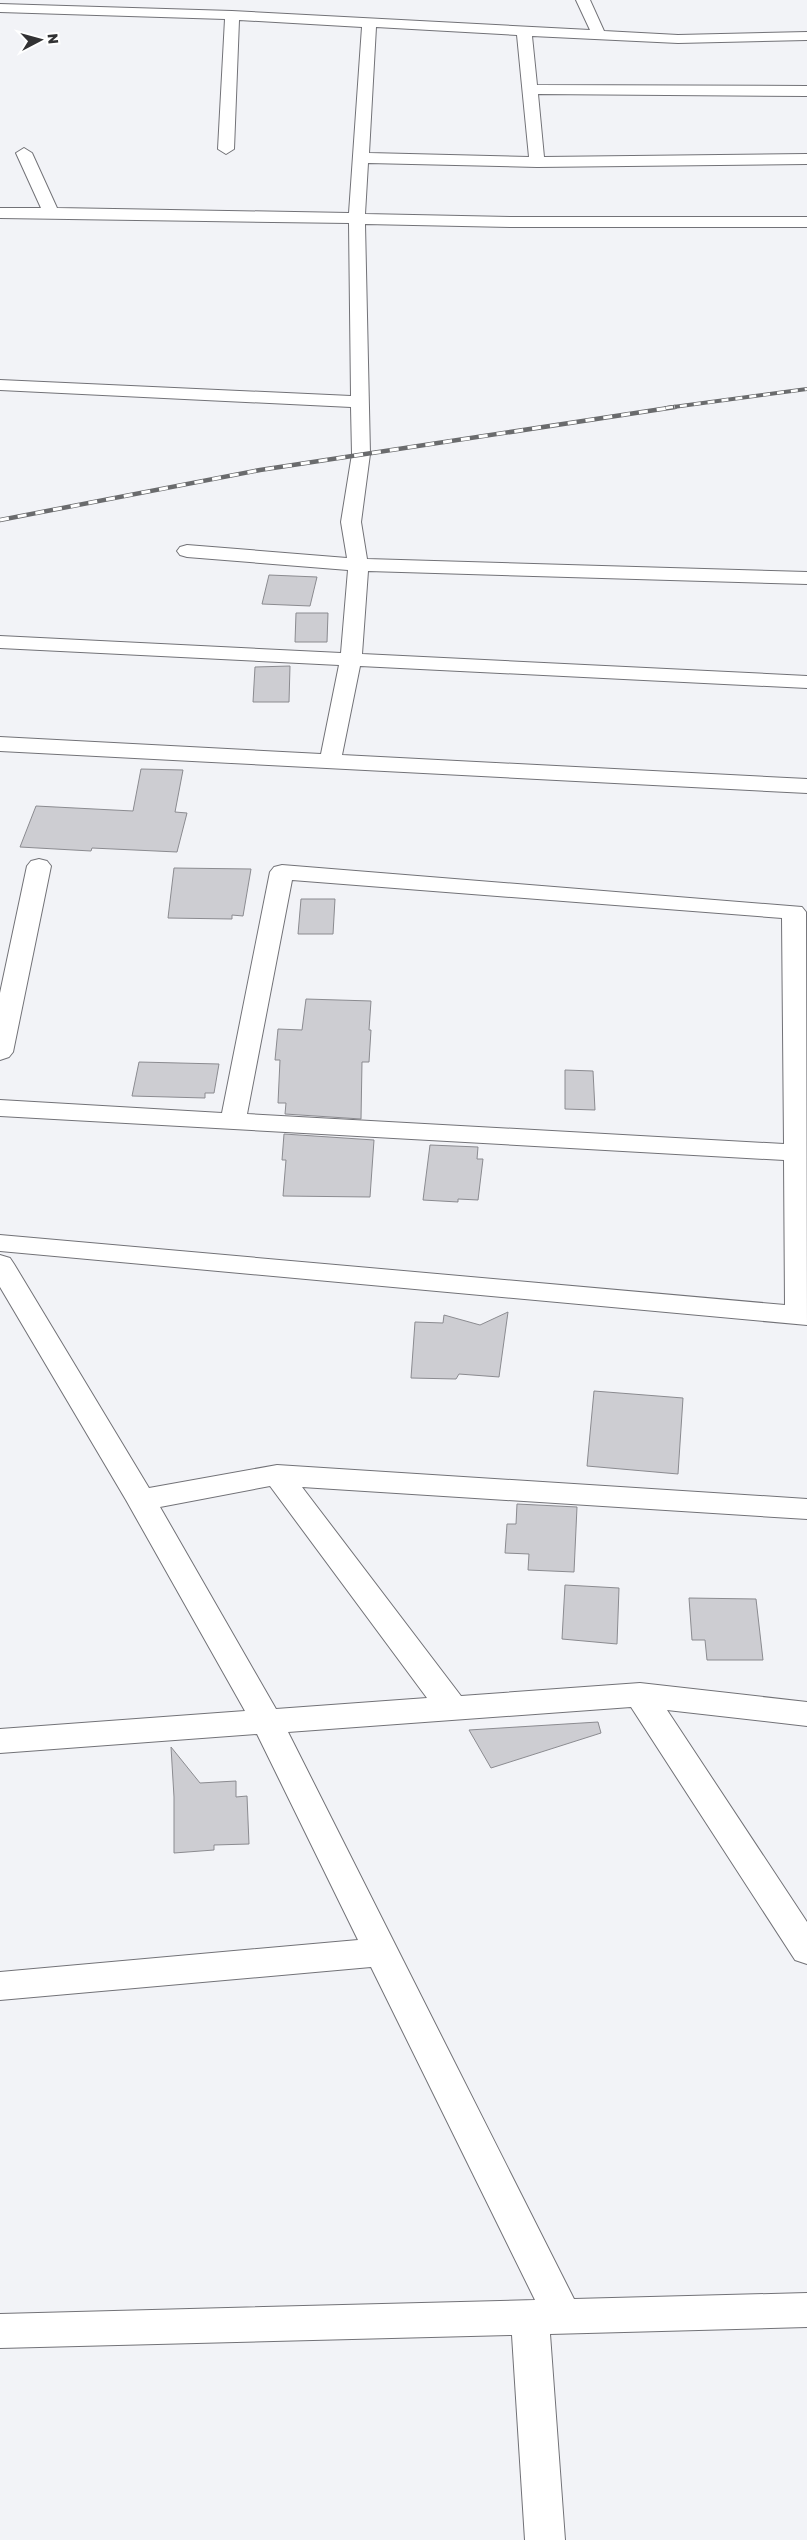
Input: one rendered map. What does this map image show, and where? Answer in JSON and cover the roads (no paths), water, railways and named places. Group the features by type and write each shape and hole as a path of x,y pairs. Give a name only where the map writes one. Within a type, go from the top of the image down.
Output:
{"street":[{"path":"583,0 599,35"},
{"path":"0,8 131,6 232,15 678,39 807,36"},
{"path":"226,149 232,15"},
{"path":"330,762 351,660 358,565 350,522 361,454 357,219 369,22"},
{"path":"524,31 536,162"},
{"path":"530,89 807,91"},
{"path":"24,153 51,212"},
{"path":"361,158 536,162 807,159"},
{"path":"0,212 514,222 807,222"},
{"path":"0,385 360,402"},
{"path":"187,551 358,565 807,578"},
{"path":"0,642 807,682"},
{"path":"0,744 807,786"},
{"path":"0,1052 39,866"},
{"path":"0,1243 803,1315 797,1153 794,912 282,872 232,1121"},
{"path":"0,1108 797,1153"},
{"path":"0,1264 141,1500 266,1721 381,1952 547,2317 545,2540"},
{"path":"141,1500 277,1475 807,1509"},
{"path":"277,1475 452,1708"},
{"path":"640,1695 807,1950"},
{"path":"0,1741 640,1695 807,1714"},
{"path":"0,1986 381,1952"},
{"path":"0,2331 807,2310"}],"railway":[{"path":"666,408 807,389"},
{"path":"0,520 260,470 675,407"}]}
